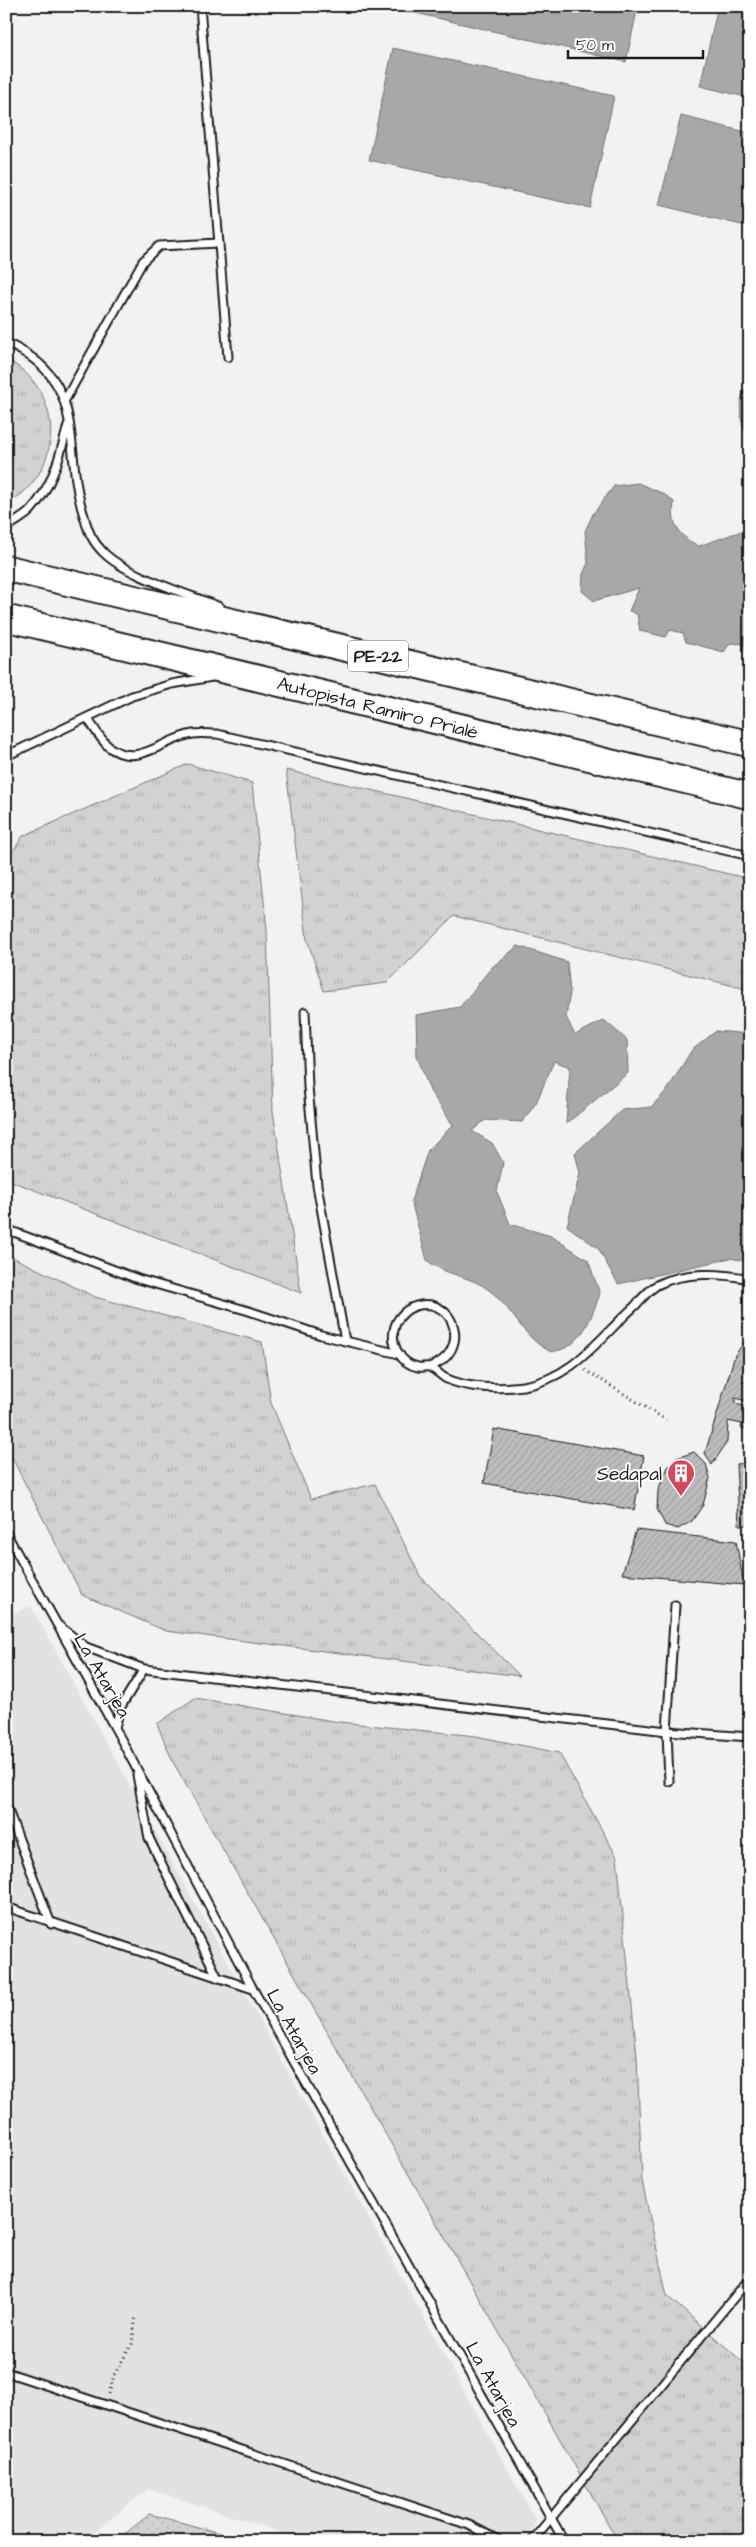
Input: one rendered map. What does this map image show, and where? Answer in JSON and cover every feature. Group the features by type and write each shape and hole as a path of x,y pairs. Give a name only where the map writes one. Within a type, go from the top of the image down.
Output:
{"highway":[{"name":"PE-22","path":"6,568 750,744"},
{"name":"Autopista Ramiro Prialé","path":"6,618 750,796"}],"lane":[{"path":"200,6 228,357"},
{"path":"65,400 143,261 159,246 219,243"},
{"path":"6,343 21,350 45,367 65,400 80,504 91,538 103,552 117,565 285,634"},
{"path":"6,528 30,511 45,492 57,466 69,423"},
{"path":"6,756 88,719 132,696 172,684 206,678 246,675"},
{"path":"88,719 107,745 118,753 128,756 140,755 192,734 216,734 750,856"},
{"path":"306,1012 308,1087 317,1185 345,1341"},
{"path":"6,1229 138,1279 249,1310 345,1341 399,1354"},
{"path":"429,1367 446,1378 476,1386 525,1386 555,1377 577,1364 657,1286 696,1274 728,1274 750,1279"},
{"path":"416,1306 436,1307 451,1320 456,1340 447,1358 429,1367 418,1367 407,1362 399,1354 393,1335 399,1317 416,1306"},
{"name":"La Atarjea","path":"6,1533 54,1622 115,1728 253,1989 564,2541"},
{"path":"669,1781 668,1731 676,1605"},
{"path":"54,1622 86,1647 144,1669 668,1731 750,1737"},
{"path":"115,1728 120,1708 144,1669"},
{"path":"136,1768 149,1838 218,1978"},
{"path":"6,1805 51,1924"},
{"path":"6,1907 51,1924 253,1989"},
{"path":"532,2541 750,2278"},
{"path":"6,2372 469,2526 500,2541"}],"path":[{"path":"577,1364 666,1420"},
{"path":"106,2405 114,2375 132,2344 136,2315"}],"shaded area":[{"path":"394,6 638,6 626,62 394,8"},
{"path":"718,6 750,6 750,98 700,86"},
{"path":"393,48 614,96 590,208 369,160"},
{"path":"681,116 750,133 750,227 659,205"},
{"path":"750,382 750,439 743,425 740,410 742,395"},
{"path":"638,483 664,494 674,502 674,517 678,529 681,534 699,546 750,528 750,652 744,644 730,643 724,652 686,642 683,633 670,630 666,637 640,631 637,614 629,611 639,588 594,601 582,591 583,574 588,563 585,531 593,514 614,486"},
{"path":"518,946 567,962 570,992 566,1017 575,1035 604,1020 627,1040 628,1073 566,1124 570,1067 554,1061 536,1103 522,1122 485,1120 472,1131 492,1143 503,1162 497,1192 510,1224 551,1236 588,1260 600,1294 588,1323 577,1339 562,1349 551,1352 541,1346 525,1331 505,1305 489,1290 474,1281 441,1269 427,1260 411,1201 428,1150 453,1125 430,1091 417,1056 416,1015 460,1007 491,968"},
{"path":"716,1031 750,1034 750,1262 730,1258 618,1284 598,1248 567,1226 580,1173 575,1153 622,1110 651,1107 668,1089 691,1051"},
{"path":"31,1606 536,2521 525,2541 308,2541 148,2489 83,2541 6,2541 6,1617"}],"green space":[{"path":"6,359 23,370 36,385 45,401 50,419 50,438 47,456 39,474 24,492 6,503"},
{"path":"188,764 252,783 267,930 273,1111 301,1293 6,1179 6,862 23,836"},
{"path":"286,770 750,879 750,990 454,916 387,983 324,991 307,939"},
{"path":"6,1254 95,1297 262,1342 271,1403 311,1499 375,1484 420,1576 520,1676 166,1631 82,1595 6,1446"},
{"path":"195,1698 339,1722 476,1736 559,1753 617,1857 637,2056 642,2181 667,2296 750,2368 750,2523 744,2541 618,2541 173,1762 157,1724"},
{"path":"150,2514 249,2541 116,2541"}],"building":[{"path":"750,1334 750,1377 745,1376 742,1381 750,1384 750,1402 735,1398 735,1403 750,1409 750,1430 741,1428 742,1424 728,1421 727,1442 712,1465 705,1453 735,1355"},
{"path":"494,1429 644,1456 634,1510 484,1483"},
{"name":"Sedapal","path":"694,1452 706,1464 710,1478 703,1505 692,1521 678,1529 665,1525 657,1509 658,1490 668,1467 677,1458"},
{"path":"750,1463 750,1525 739,1525 736,1464"},
{"path":"636,1530 736,1541 744,1585 622,1574"}],"place":[{"name":"Sedapal","path":"681,1497"}]}
